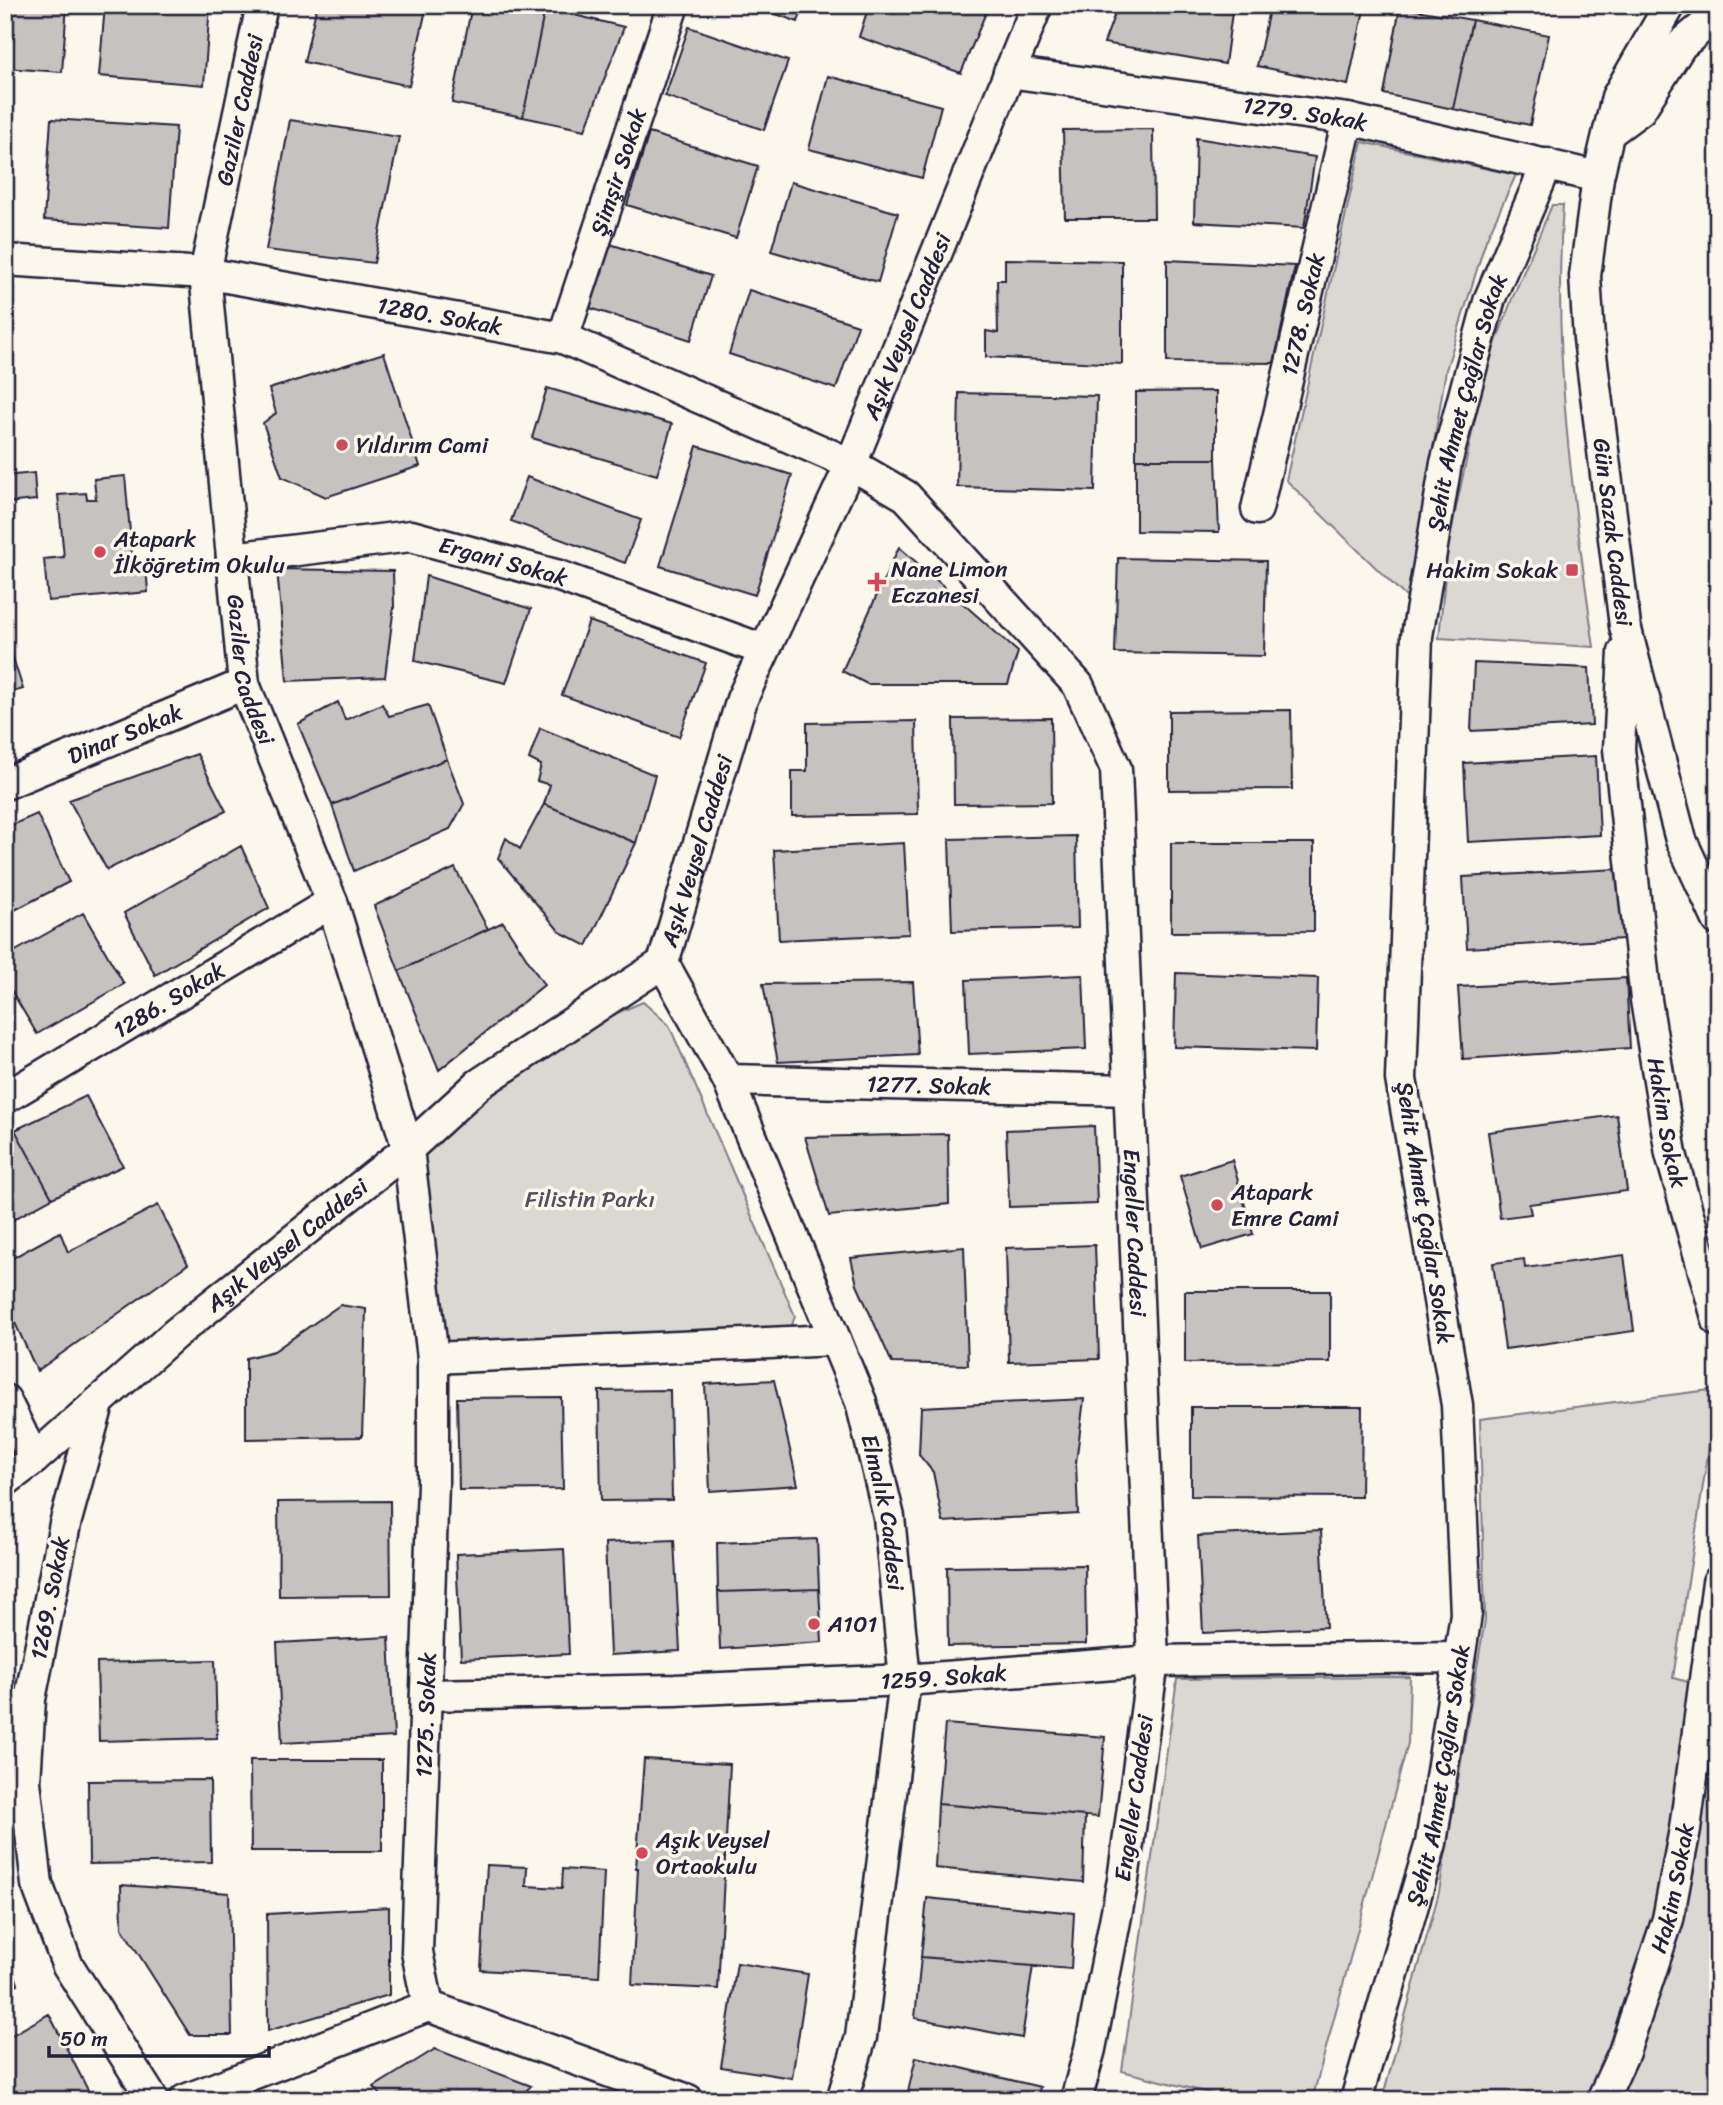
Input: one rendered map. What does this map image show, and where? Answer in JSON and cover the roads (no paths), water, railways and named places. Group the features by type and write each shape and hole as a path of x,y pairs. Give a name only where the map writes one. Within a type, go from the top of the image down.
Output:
{"street":[{"name":"Gaziler Caddesi","path":"262,5 205,273 244,684 332,902 408,1149"},
{"name":"Şimşir Sokak","path":"563,338 673,5"},
{"name":"Aşık Veysel Caddesi","path":"5,1481 34,1460 175,1334 408,1149 479,1084 663,963 742,699 852,464 1037,5"},
{"name":"Gün Sazak Caddesi","path":"1670,5 1617,97 1598,177 1585,276 1588,327 1625,626 1681,840 1718,920"},
{"path":"1610,132 1640,110 1681,46 1718,14"},
{"name":"1279. Sokak","path":"1009,72 1348,119 1598,177"},
{"name":"1278. Sokak","path":"1257,509 1348,119"},
{"name":"Şehit Ahmet Çağlar Sokak","path":"1356,2100 1431,1843 1466,1614 1457,1405 1401,1079 1417,636 1446,463 1490,298 1547,164"},
{"name":"1280. Sokak","path":"5,260 205,273 563,338 852,464"},
{"name":"Engeller Caddesi","path":"852,464 906,496 1078,685 1116,769 1153,1661 1123,1880 1090,2049 1076,2100"},
{"name":"Ergani Sokak","path":"232,558 411,536 559,576 764,650"},
{"name":"Hakim Sokak","path":"1625,626 1619,749 1646,1000 1671,1154 1718,1321"},
{"name":"Dinar Sokak","path":"5,784 244,684"},
{"name":"1286. Sokak","path":"5,1098 332,902"},
{"name":"Elmalık Caddesi","path":"663,963 728,1080 861,1402 889,1517 905,1680 861,2037 842,2100"},
{"name":"1277. Sokak","path":"728,1080 1130,1090"},
{"name":"1275. Sokak","path":"408,1149 433,1358 417,1952 428,2006"},
{"path":"433,1358 835,1340"},
{"path":"5,1401 34,1460"},
{"name":"1269. Sokak","path":"97,1404 65,1524 30,1699 25,1782 37,1884 67,1964 153,2100"},
{"name":"Hakim Sokak","path":"1602,2100 1624,2052 1668,1919 1689,1803 1718,1582"},
{"name":"1259. Sokak","path":"426,1695 675,1690 905,1680 1153,1661 1459,1657"},
{"path":"185,2100 428,2006 688,2100"}],"place":[{"name":"Yıldırım Cami","path":"342,445"},
{"name":"Atapark İlköğretim Okulu","path":"100,552"},
{"name":"Hakim Sokak","path":"1572,570"},
{"name":"Nane Limon Eczanesi","path":"877,582"},
{"name":"Atapark Emre Cami","path":"1217,1205"},
{"name":"A101","path":"814,1624"},
{"name":"Aşık Veysel Ortaokulu","path":"642,1853"}],"park label":[{"name":"Filistin Parkı","path":"590,1199"}]}
